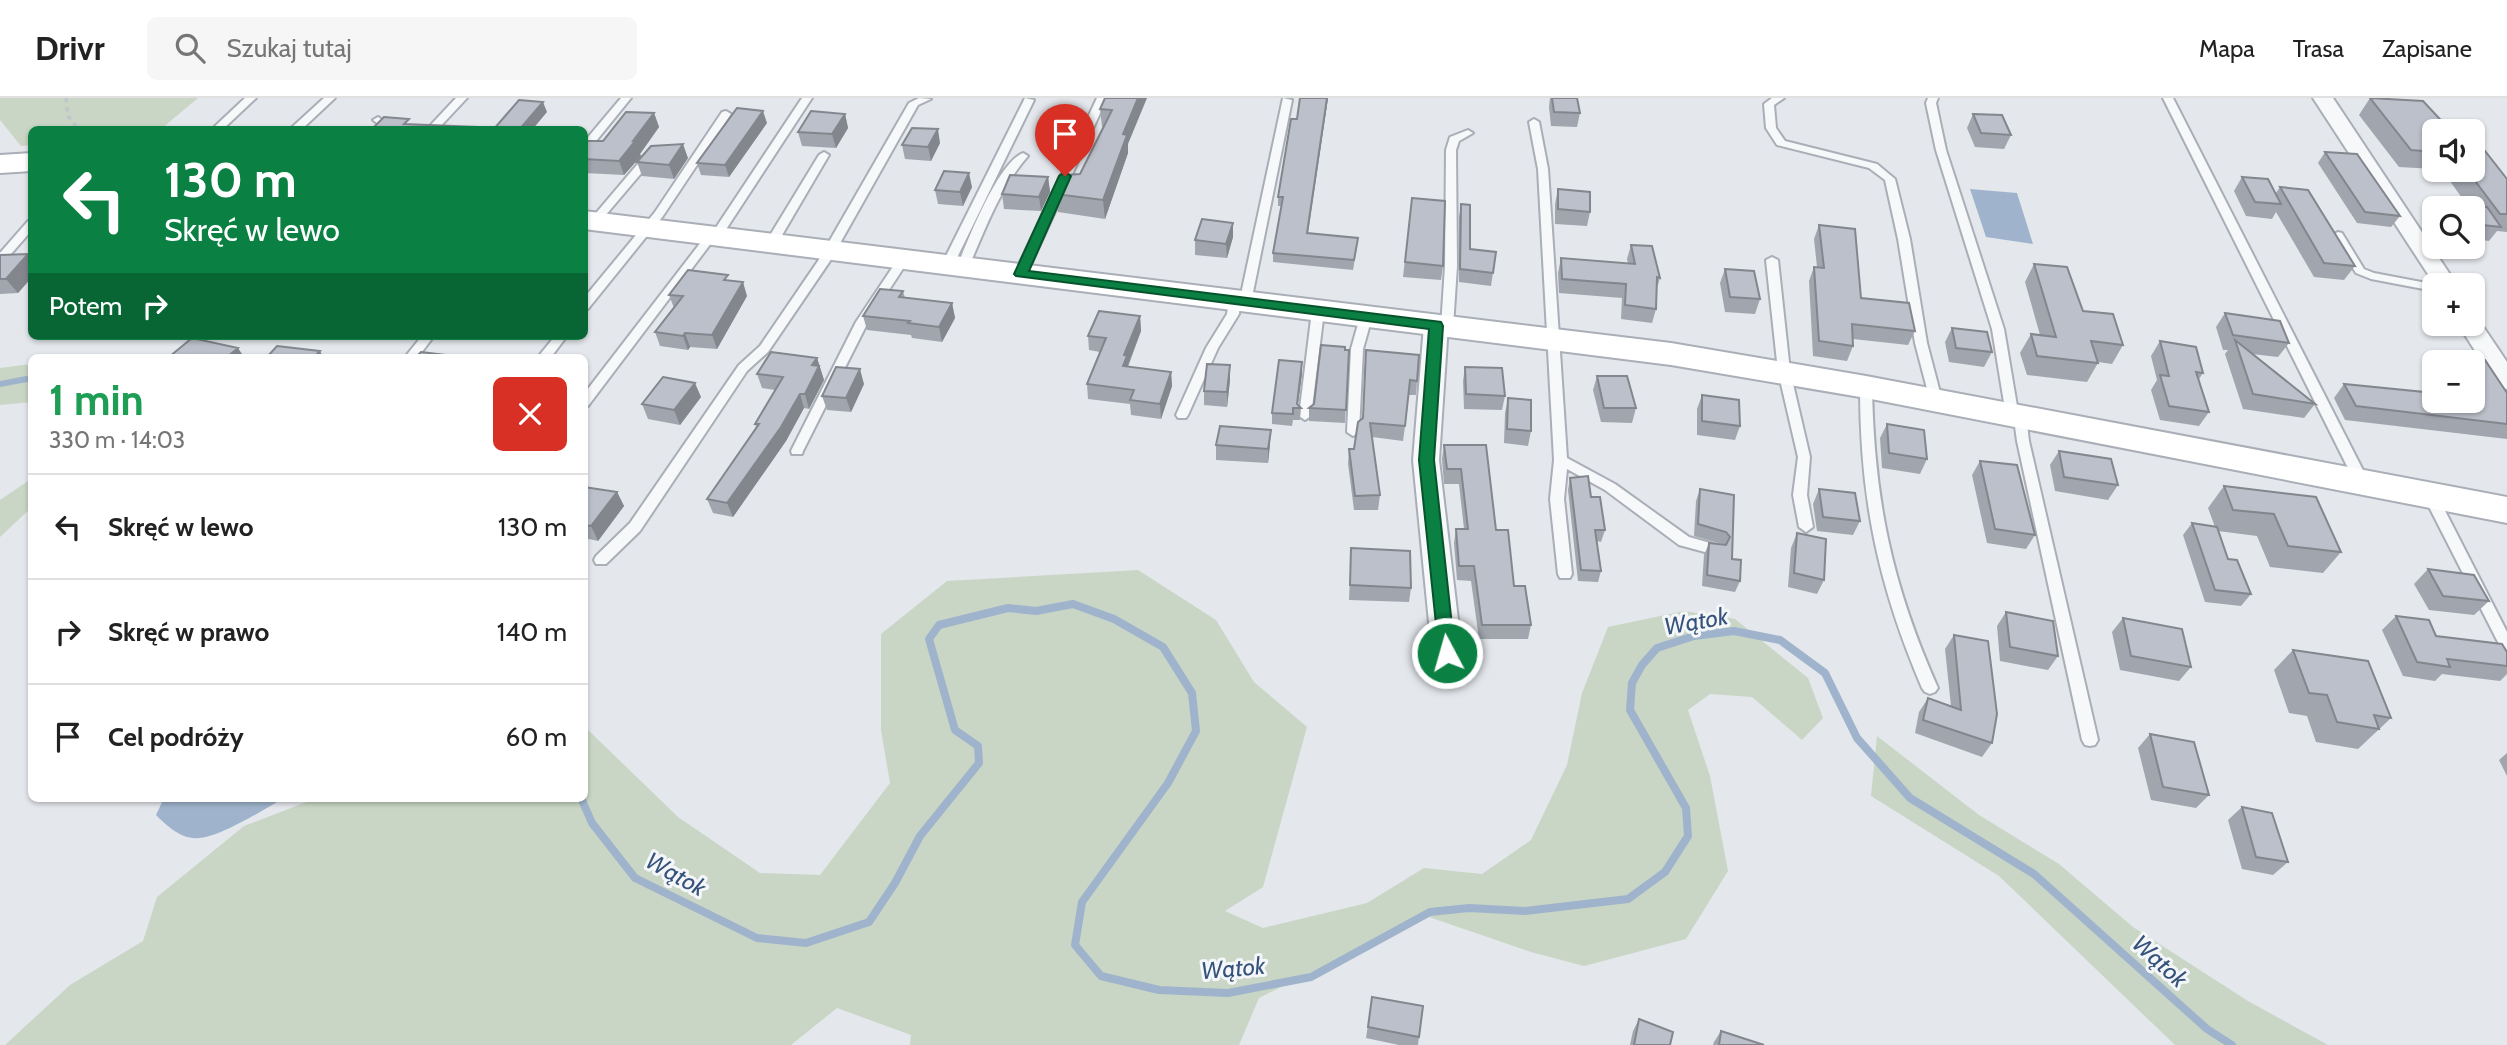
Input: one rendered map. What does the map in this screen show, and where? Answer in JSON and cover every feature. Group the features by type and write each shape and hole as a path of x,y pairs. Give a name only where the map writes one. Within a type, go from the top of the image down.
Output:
{"street":[{"path":"2323,98 2438,273"},
{"path":"1,164 28,162"},
{"path":"590,220 1784,371 2507,510"},
{"path":"1442,326 1426,460 1447,653"},
{"path":"2478,336 2507,381"}],"lane":[{"path":"220,126 251,98"},
{"path":"298,126 330,98"},
{"path":"434,126 461,98"},
{"path":"588,144 626,98"},
{"path":"588,397 714,235 807,98"},
{"path":"1021,274 1102,98"},
{"path":"1779,98 1769,104 1770,128 1781,143 1873,166 1890,179 1904,239 1921,343 1936,400"},
{"path":"1933,98 1931,103 1941,150 1998,329 2090,740"},
{"path":"2168,98 2362,482"},
{"path":"601,560 635,527 743,368 764,349 831,250 914,103 926,99"},
{"path":"956,265 1029,100"},
{"path":"1182,415 1212,348 1240,302 1287,100"},
{"path":"588,301 659,214 726,114"},
{"path":"1534,122 1543,170 1555,340 1554,372 1561,460 1557,499 1565,574"},
{"path":"1442,326 1451,266 1451,150 1454,139 1468,133"},
{"path":"590,220 652,153 663,155"},
{"path":"772,243 824,155"},
{"path":"956,265 1015,160 1023,156"},
{"path":"0,260 28,228"},
{"path":"2338,235 2360,271 2371,276 2422,286"},
{"path":"797,451 862,321 904,258"},
{"path":"1772,260 1784,371 1804,457 1800,495 1806,527"},
{"path":"1306,416 1318,311"},
{"path":"1353,432 1357,349 1366,317"},
{"path":"413,354 425,340"},
{"path":"546,354 558,340"},
{"path":"1866,387 1866,418 1879,537 1902,623 1930,688"},
{"path":"1561,460 1610,487 1684,541 1716,550"},
{"path":"2430,495 2507,646"}],"path":[{"path":"66,98 68,116 76,126"}],"green space":[{"path":"0,98 198,98 165,126 28,126 28,145 21,146 0,120"},
{"path":"28,364 28,402 0,405 0,368"},
{"path":"28,481 28,511 0,537 0,500"},
{"path":"1138,570 1216,620 1254,682 1307,727 1263,887 1225,911 1263,928 1367,903 1424,868 1482,874 1531,840 1567,765 1582,693 1608,627 1684,611 1735,619 1808,678 1823,718 1802,740 1752,697 1710,694 1688,710 1710,776 1728,871 1686,939 1584,966 1531,952 1426,916 1259,998 1239,1045 910,1045 911,1035 837,1008 791,1045 5,1045 70,985 143,941 157,897 244,826 307,802 588,802 588,730 678,817 760,873 820,875 890,783 881,730 881,634 947,581"},
{"path":"1877,736 1979,815 2059,864 2133,927 2248,1001 2328,1045 2175,1045 1999,876 1871,796"}],"water":[{"path":"1970,189 2017,193 2033,244 1986,237"},
{"path":"162,802 277,802 230,828 199,838 187,837 175,831 156,815"}],"building":[{"path":"1105,98 1138,98 1123,134 1127,135 1103,200 1055,194 1064,175 1080,174 1112,110 1100,109"},
{"path":"1300,98 1327,98 1307,233 1358,238 1354,260 1273,253 1283,197 1278,197 1291,119 1297,119"},
{"path":"1552,98 1577,98 1580,113 1554,112"},
{"path":"2370,98 2423,101 2440,119 2422,119 2422,151 2411,150"},
{"path":"519,100 543,102 522,126 496,126"},
{"path":"737,108 763,111 725,165 697,163"},
{"path":"811,111 845,114 832,134 798,132"},
{"path":"626,112 654,113 619,161 588,159 588,141 603,141"},
{"path":"1973,114 2002,115 2011,135 1981,133"},
{"path":"384,117 409,119 404,124 453,126 375,126"},
{"path":"912,128 938,129 928,147 902,145"},
{"path":"683,144 669,165 637,162 651,146"},
{"path":"2485,151 2507,179 2507,214 2500,214 2476,182 2485,182"},
{"path":"2325,152 2357,154 2400,216 2365,212"},
{"path":"944,171 969,173 960,192 935,190"},
{"path":"1010,175 1048,177 1039,197 1002,194"},
{"path":"2242,177 2268,179 2281,204 2255,202"},
{"path":"2280,187 2308,190 2355,266 2324,263"},
{"path":"1558,189 1590,192 1590,212 1558,209"},
{"path":"1412,198 1445,201 1443,266 1405,262"},
{"path":"1461,204 1470,205 1470,249 1496,252 1493,273 1460,269"},
{"path":"2485,207 2487,207 2501,227 2485,225"},
{"path":"1202,219 1233,223 1226,244 1195,240"},
{"path":"1819,225 1855,229 1861,298 1909,303 1915,331 1852,324 1853,346 1819,341 1814,267 1824,268"},
{"path":"1631,245 1652,246 1660,278 1657,277 1656,309 1625,305 1626,284 1562,279 1561,258 1635,264"},
{"path":"28,254 6,279 0,279 0,255"},
{"path":"2034,264 2067,267 2083,311 2113,314 2123,345 2091,341 2098,363 2037,356 2031,334 2056,337"},
{"path":"1725,269 1754,271 1760,299 1730,297"},
{"path":"688,270 728,275 724,280 743,282 712,335 685,333 683,336 655,332 683,296 669,295"},
{"path":"880,289 903,291 899,297 952,303 939,327 863,316"},
{"path":"1099,311 1140,316 1124,355 1127,356 1123,366 1171,372 1160,404 1130,400 1134,390 1087,384 1106,338 1088,336"},
{"path":"2225,313 2280,321 2289,343 2233,335"},
{"path":"1952,328 1987,332 1992,352 1956,348"},
{"path":"190,340 238,348 231,354 173,354"},
{"path":"2235,340 2315,404 2253,394"},
{"path":"2160,341 2196,347 2203,373 2196,372 2209,412 2169,406 2160,375 2169,376"},
{"path":"1321,345 1345,347 1345,350 1349,350 1346,410 1309,408 1314,404"},
{"path":"277,346 320,351 317,354 270,354"},
{"path":"1366,350 1419,355 1417,381 1410,380 1405,426 1370,423 1380,495 1355,496 1349,449 1354,449 1358,422 1363,418"},
{"path":"771,352 817,358 812,365 819,366 805,394 800,394 781,427 727,503 707,499 759,424 755,424 783,377 757,374"},
{"path":"1279,360 1302,362 1297,404 1301,408 1293,408 1293,414 1272,413"},
{"path":"2485,360 2507,393 2507,424 2356,406 2344,384 2422,392 2422,413 2485,413"},
{"path":"1207,364 1230,365 1227,392 1204,391"},
{"path":"836,367 860,369 846,398 822,396"},
{"path":"1465,367 1502,368 1505,396 1466,394"},
{"path":"1597,376 1627,376 1636,408 1604,408"},
{"path":"663,377 695,383 674,410 642,404"},
{"path":"1702,395 1739,400 1740,426 1702,421"},
{"path":"1508,398 1531,400 1531,431 1507,429"},
{"path":"1887,424 1924,430 1927,459 1889,453"},
{"path":"1220,426 1271,430 1268,449 1216,445"},
{"path":"1444,445 1486,445 1496,530 1508,530 1514,586 1525,586 1531,625 1482,625 1474,566 1459,566 1456,529 1468,529 1461,469 1447,469"},
{"path":"2059,451 2111,459 2118,485 2064,477"},
{"path":"1980,461 2017,465 2035,535 1995,529"},
{"path":"1588,476 1591,497 1600,497 1605,530 1595,530 1601,571 1581,570 1570,478"},
{"path":"2224,486 2316,497 2341,552 2288,546 2274,514 2233,510"},
{"path":"588,488 617,492 591,526 588,526"},
{"path":"1700,489 1734,495 1732,559 1741,560 1740,581 1707,575 1709,543 1726,545 1730,537 1726,532 1698,524"},
{"path":"1819,489 1855,493 1860,521 1823,517"},
{"path":"2192,523 2217,527 2228,559 2237,560 2251,594 2215,590"},
{"path":"1797,533 1826,539 1824,580 1794,573"},
{"path":"1351,548 1410,551 1411,588 1350,585"},
{"path":"2428,569 2474,575 2489,601 2443,596"},
{"path":"2006,612 2053,621 2058,656 2010,647"},
{"path":"2396,616 2429,620 2436,636 2502,644 2507,652 2507,666 2447,659 2450,667 2417,662"},
{"path":"2123,618 2182,629 2191,667 2131,656"},
{"path":"1954,635 1988,641 1997,714 1992,743 1923,720 1928,698 1961,710"},
{"path":"2293,650 2368,661 2391,718 2374,715 2379,729 2337,722 2327,695 2309,693"},
{"path":"2150,734 2194,742 2209,795 2163,787"},
{"path":"2242,807 2272,813 2288,862 2256,857"},
{"path":"1372,997 1423,1006 1419,1037 1368,1027"},
{"path":"1639,1019 1673,1032 1670,1045 1634,1045"},
{"path":"1721,1031 1764,1045 1719,1045"}],"waterway":[{"name":"Wątok","path":"0,384 28,379"},
{"name":"Wątok","path":"583,802 592,823 635,878 757,938 806,943 869,922 895,883 920,836 979,763 978,746 955,730 929,639 939,625 1008,608 1036,611 1073,604 1114,619 1163,647 1192,693 1196,731 1168,783 1082,902 1075,945 1101,976 1159,990 1228,993 1311,977 1430,912 1469,908 1525,911 1628,899 1665,872 1688,836 1686,808 1630,710 1632,683 1642,665 1657,648 1694,636 1734,631 1780,640 1825,673 1857,738 1910,798 2034,874 2207,1029 2232,1045"}],"route":[{"path":"1065,176 1021,274 1436,326 1426,460 1447,653"}]}
